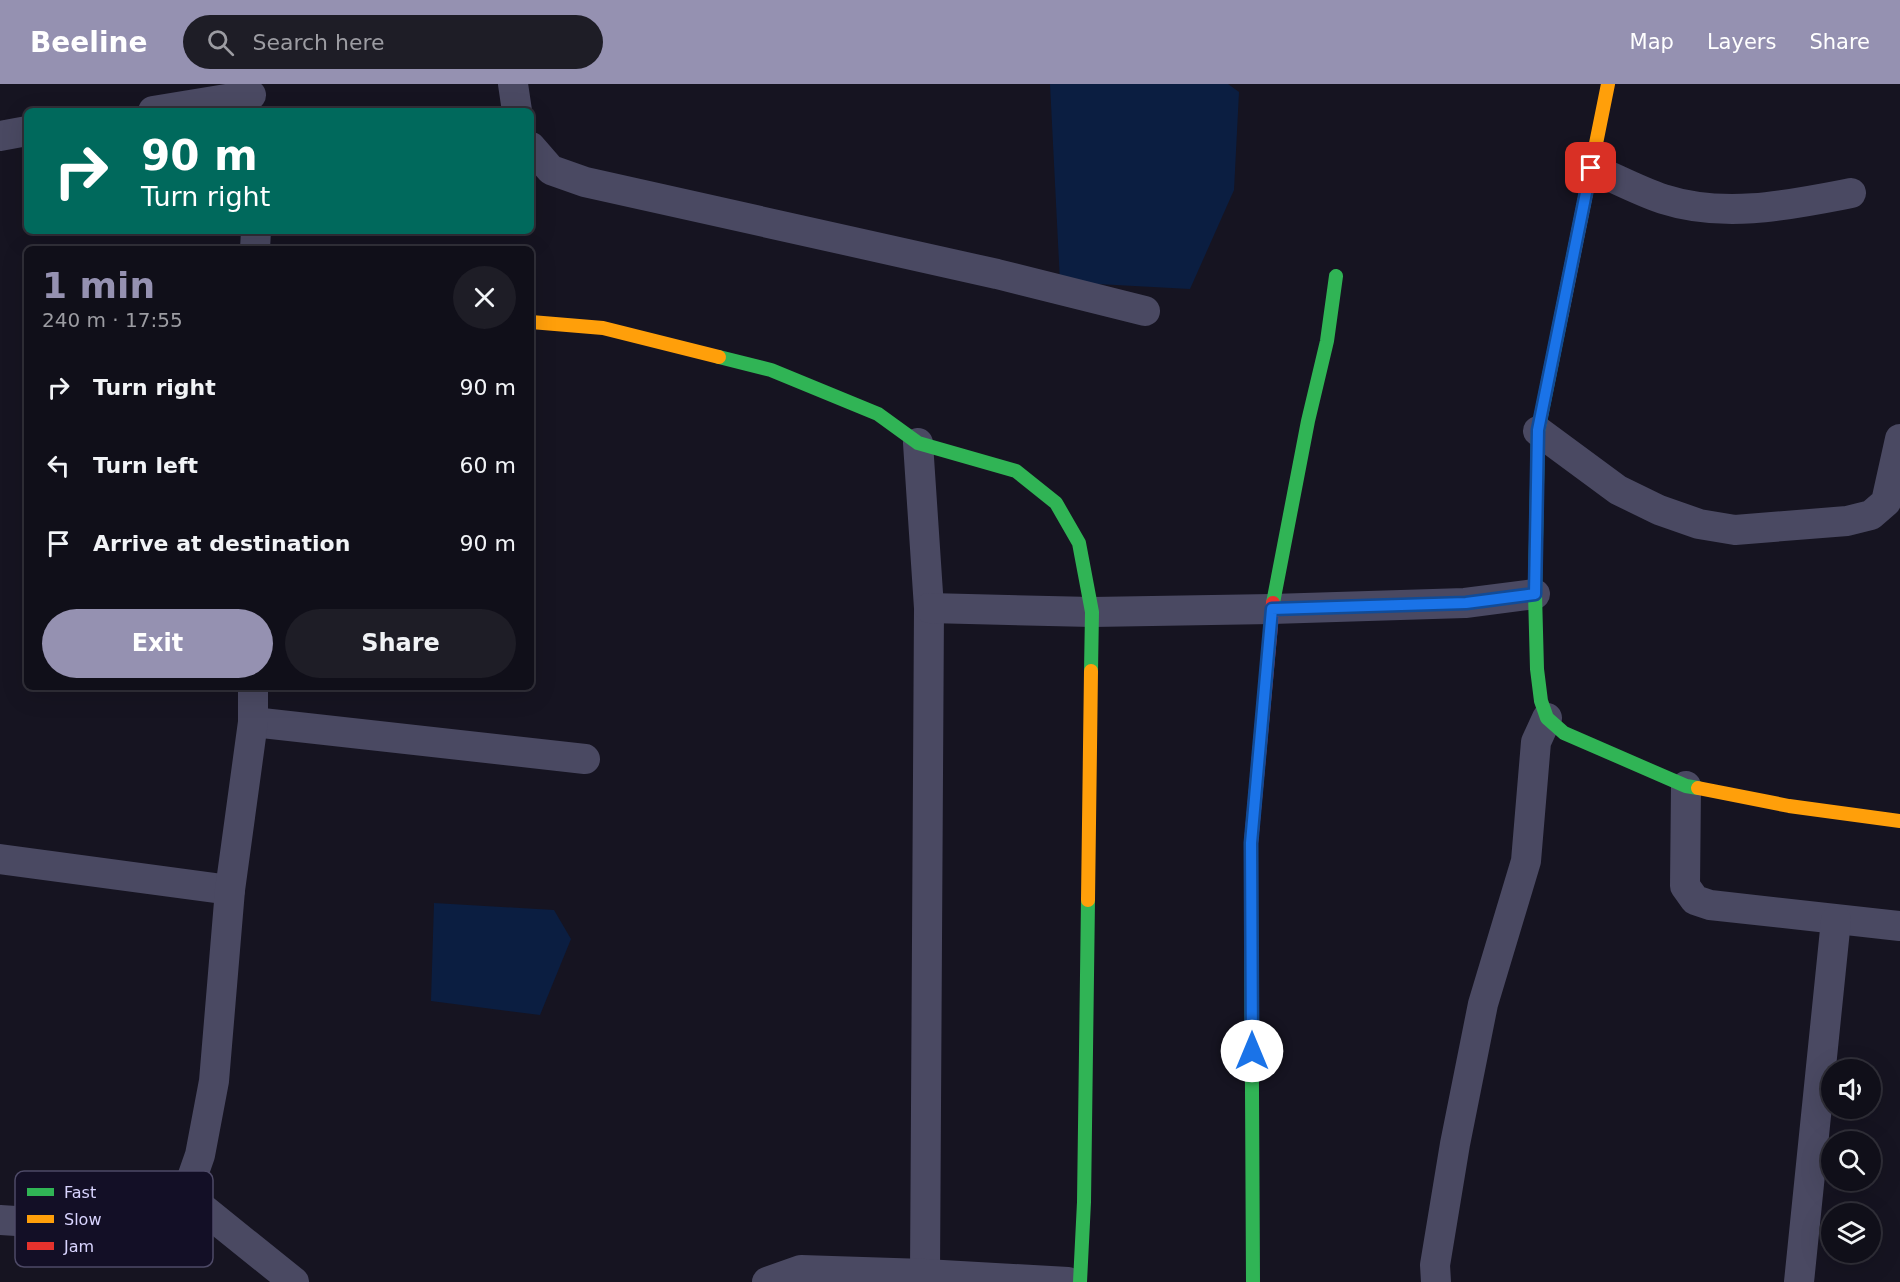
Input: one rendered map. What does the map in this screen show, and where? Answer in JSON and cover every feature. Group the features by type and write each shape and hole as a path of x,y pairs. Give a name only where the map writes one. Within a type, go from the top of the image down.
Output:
{"street":[{"path":"513,84 517,108"},
{"path":"1608,84 1538,430 1535,594 1537,669 1541,700 1547,718 1564,733 1686,786 1789,806 1900,821"},
{"path":"174,108 252,97"},
{"path":"0,136 24,132"},
{"path":"534,150 551,170 585,182 997,274 1145,311"},
{"path":"1591,168 1663,199 1721,209 1775,207 1851,193"},
{"path":"1253,1282 1251,843 1272,609 1308,421 1327,341 1336,276"},
{"path":"534,322 603,328 771,370 878,414 918,443 1016,471 1056,503 1079,543 1092,612 1084,1202 1080,1282"},
{"path":"1538,430 1618,490 1649,505 1699,524 1735,530 1846,521 1871,515 1886,502 1900,439"},
{"path":"918,443 929,608 925,1274"},
{"path":"929,608 1092,612 1272,609 1466,603 1535,594"},
{"path":"194,1171 200,1155 214,1081 230,890 253,722 253,690"},
{"path":"1436,1282 1436,1265 1455,1144 1483,1004 1526,861 1536,742 1547,718"},
{"path":"253,722 585,759"},
{"path":"1686,786 1685,886 1695,900 1710,905 1900,926"},
{"path":"0,859 230,890"},
{"path":"1799,1282 1836,920"},
{"path":"213,1217 294,1282"},
{"path":"0,1220 15,1221"},
{"path":"767,1282 801,1270 1068,1282"}],"water":[{"path":"1050,84 1228,84 1239,92 1234,190 1190,289 1060,282"},
{"path":"434,903 554,910 571,939 540,1015 431,1001"}],"traffic: fast":[{"path":"1273,603 1308,421 1327,341 1336,276"},
{"path":"1561,317 1538,431 1535,594 1537,669 1541,701 1547,718 1564,733 1686,786 1698,788"},
{"path":"719,357 771,370 878,414 918,443 1016,471 1056,503 1079,543 1092,612 1091,671"},
{"path":"1080,1282 1084,1202 1088,900"},
{"path":"1251,901 1253,1282"}],"traffic: slow":[{"path":"1561,317 1608,84"},
{"path":"534,322 603,328 719,357"},
{"path":"1088,900 1091,671"},
{"path":"1698,788 1789,806 1900,821"}],"traffic: jam":[{"path":"1251,901 1251,843 1273,603"}],"route":[{"path":"1252,1051 1251,843 1272,609 1466,603 1535,594 1538,430 1591,168"}]}
